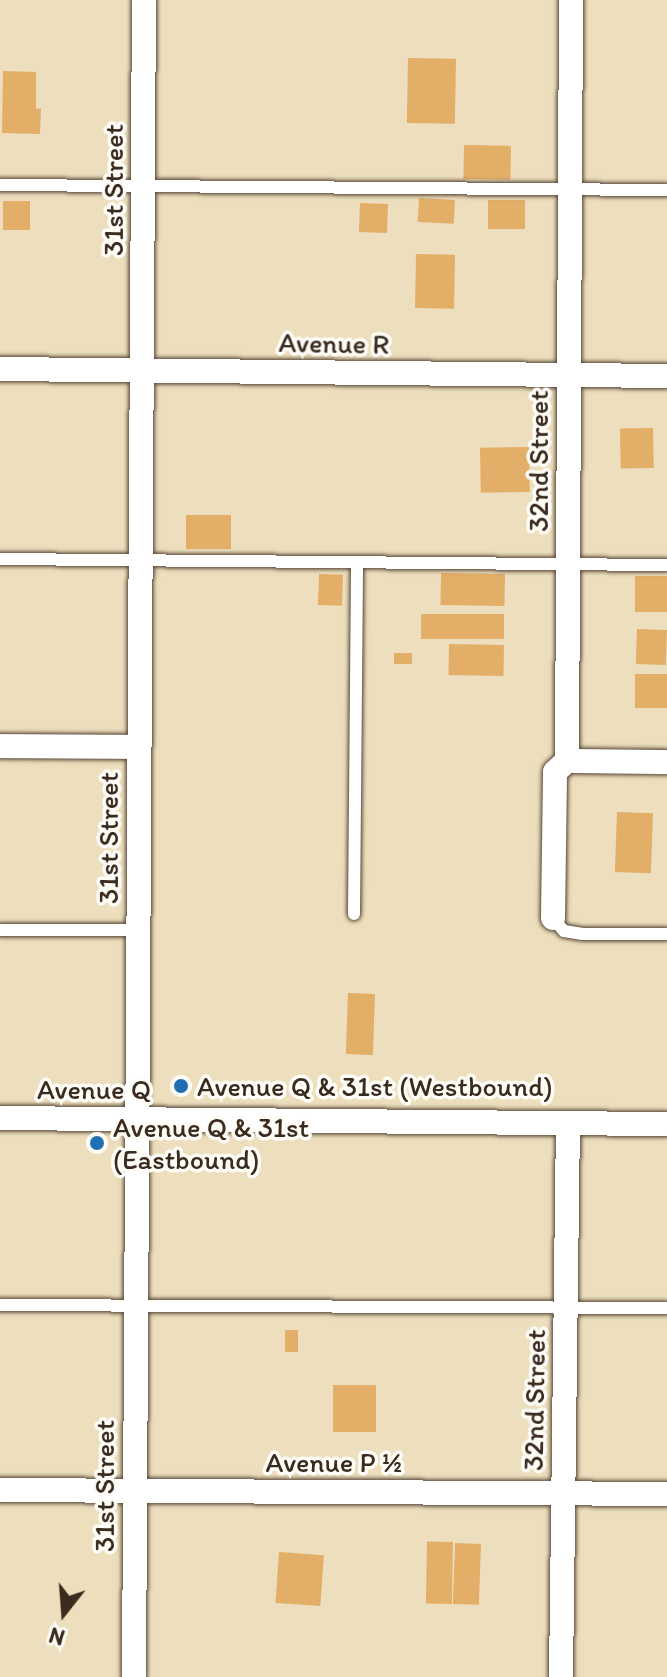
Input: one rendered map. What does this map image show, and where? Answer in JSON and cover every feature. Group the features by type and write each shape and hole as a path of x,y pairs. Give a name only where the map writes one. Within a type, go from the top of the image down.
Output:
{"street":[{"name":"31st Street","path":"134,1677 144,0"},
{"name":"32nd Street","path":"553,918 555,772 567,761 571,0"},
{"name":"Avenue R","path":"0,369 667,376"},
{"path":"0,746 139,747"},
{"path":"567,761 667,762"},
{"name":"Avenue Q","path":"0,1118 667,1124"},
{"name":"32nd Street","path":"561,1677 568,1123"},
{"name":"Avenue P ½","path":"0,1490 667,1494"}],"lane":[{"path":"0,185 667,190"},
{"path":"0,559 667,565"},
{"path":"354,914 357,564"},
{"path":"553,918 564,931 583,934 667,934"},
{"path":"0,930 138,930"},
{"path":"0,1305 667,1308"}],"building":[{"path":"408,58 456,59 455,124 407,123"},
{"path":"3,71 36,72 36,109 41,108 40,134 2,133"},
{"path":"464,145 511,146 510,180 463,179"},
{"path":"419,198 455,200 454,224 418,222"},
{"path":"488,200 525,200 525,229 488,229"},
{"path":"3,201 30,201 30,230 3,230"},
{"path":"360,203 388,204 387,233 359,232"},
{"path":"416,254 455,255 454,309 415,308"},
{"path":"653,428 654,468 621,469 620,429"},
{"path":"529,447 530,492 481,493 480,448"},
{"path":"186,515 231,515 231,549 186,549"},
{"path":"441,573 505,574 504,606 440,605"},
{"path":"319,574 343,575 342,606 318,605"},
{"path":"635,576 667,576 667,612 635,612"},
{"path":"421,614 504,614 504,639 421,639"},
{"path":"637,629 667,630 666,665 636,664"},
{"path":"449,644 504,645 503,676 448,675"},
{"path":"394,653 412,653 412,664 394,664"},
{"path":"635,674 667,674 667,708 635,708"},
{"path":"617,812 653,813 651,873 615,872"},
{"path":"348,993 375,994 373,1055 346,1054"},
{"path":"285,1330 298,1330 298,1352 285,1352"},
{"path":"333,1385 376,1385 376,1432 333,1432"},
{"path":"427,1542 453,1542 452,1604 426,1604"},
{"path":"455,1543 481,1544 479,1605 453,1604"},
{"path":"279,1552 324,1555 320,1606 275,1603"}],"place":[{"name":"Avenue Q & 31st (Westbound)","path":"181,1086"},
{"name":"Avenue Q & 31st (Eastbound)","path":"97,1143"}]}
